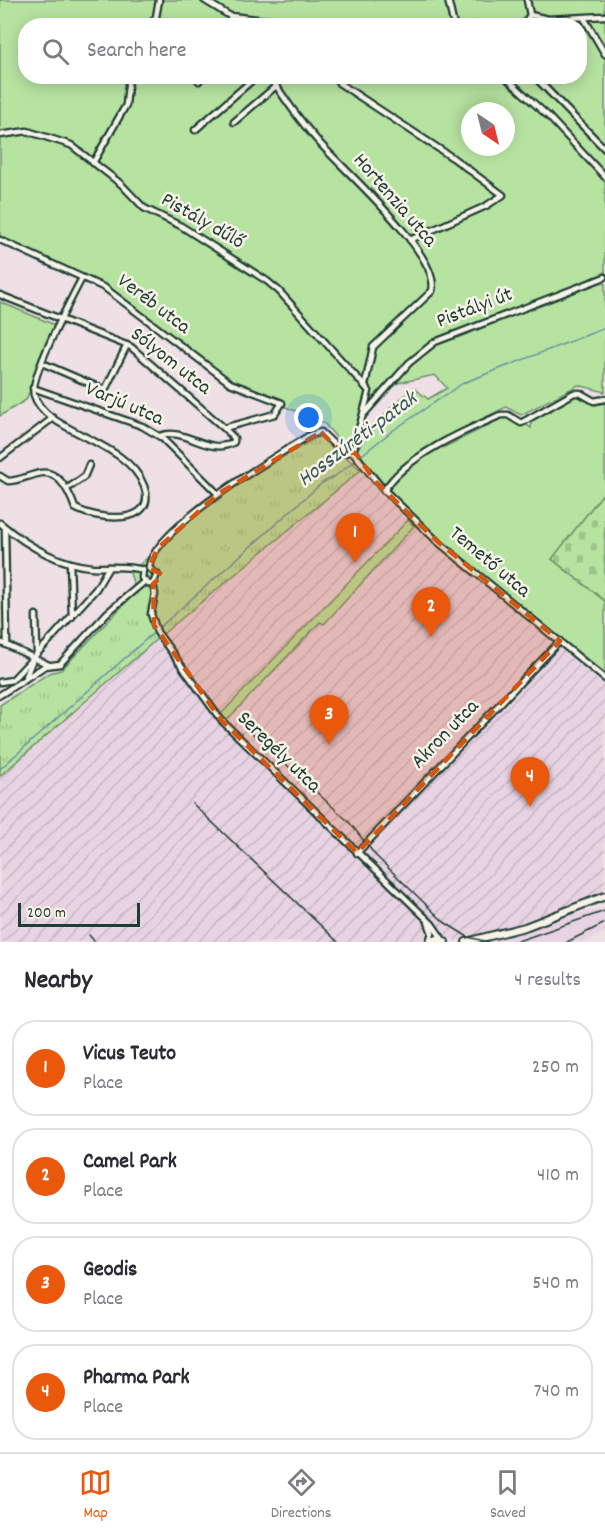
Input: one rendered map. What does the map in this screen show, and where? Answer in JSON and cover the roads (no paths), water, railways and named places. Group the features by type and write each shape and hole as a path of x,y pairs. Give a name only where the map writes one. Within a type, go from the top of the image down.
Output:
{"street":[{"path":"155,18 159,0"},
{"path":"204,0 230,16 248,18"},
{"path":"448,0 452,18"},
{"path":"527,0 530,15 528,18"},
{"path":"530,15 544,18"},
{"path":"584,18 605,16"},
{"path":"587,23 605,54"},
{"path":"93,163 126,105 128,84"},
{"path":"195,130 248,84"},
{"path":"339,84 443,151 503,195 486,206 410,240"},
{"path":"513,84 548,116 605,177"},
{"path":"542,84 605,149"},
{"path":"234,122 276,86"},
{"name":"Hortenzia utca","path":"276,86 316,139 360,181 410,240 429,268 433,282 432,291 373,346 364,385"},
{"name":"Pistály dűlő","path":"0,135 22,131 39,133 71,145 121,184 144,208 181,226 267,281 364,385"},
{"name":"Veréb utca","path":"0,240 105,288 230,383 282,403 275,414 225,428"},
{"name":"Pistályi út","path":"364,414 410,363 442,339 605,277"},
{"path":"0,476 8,481 15,481 44,472 68,488 75,508 86,514 106,518 140,512 146,503 147,496 140,477 121,457 53,418 37,401 33,388 42,363 82,278"},
{"name":"Sólyom utca","path":"0,295 127,345 225,428"},
{"path":"42,363 105,390 127,345"},
{"path":"364,385 369,396 377,401"},
{"name":"Varjú utca","path":"33,388 142,426 160,436 218,494"},
{"path":"384,491 392,478 407,465 501,415 508,415 521,423 574,393 582,394 594,401 605,399"},
{"path":"142,573 149,568 150,560 158,549 218,494 313,433 321,432 343,453 355,454 369,396"},
{"path":"0,458 53,418"},
{"path":"160,436 177,435 203,444 228,446 234,442 234,438 225,428"},
{"name":"Temető utca","path":"355,454 384,491 446,549 605,679"},
{"path":"68,488 84,477 89,465"},
{"path":"0,524 43,552 70,563 109,567 127,566 142,573 145,581 153,584"},
{"path":"5,528 7,645"},
{"path":"70,563 72,617"},
{"path":"0,682 12,680 36,655 96,589 109,567"},
{"name":"Seregély utca","path":"149,568 157,574 153,584 155,591 151,614 157,632 221,720 427,920 444,941"},
{"path":"0,695 49,665 60,664 107,614 145,581"},
{"path":"25,679 36,655 36,615"},
{"name":"Akron utca","path":"357,853 560,641"},
{"path":"0,642 36,655 49,665"},
{"path":"470,942 525,927 605,896"},
{"path":"427,920 432,933 429,942"},
{"path":"429,942 437,939 444,941"}],"waterway":[{"name":"Hosszúréti-patak","path":"160,627 322,483 334,477 392,431 463,383 605,328"},
{"name":"Hosszúréti-patak","path":"0,769 152,634"}],"railway":[{"path":"250,731 349,822 376,856 444,922 468,937 488,942"},
{"path":"192,803 338,942"},
{"path":"515,942 605,911"},
{"path":"567,942 605,923"},
{"path":"89,935 95,942"}],"place":[{"name":"Vicus Teuto","path":"355,563"},
{"name":"Camel Park","path":"431,637"},
{"name":"Geodis","path":"329,745"},
{"name":"Pharma Park","path":"530,807"}]}
